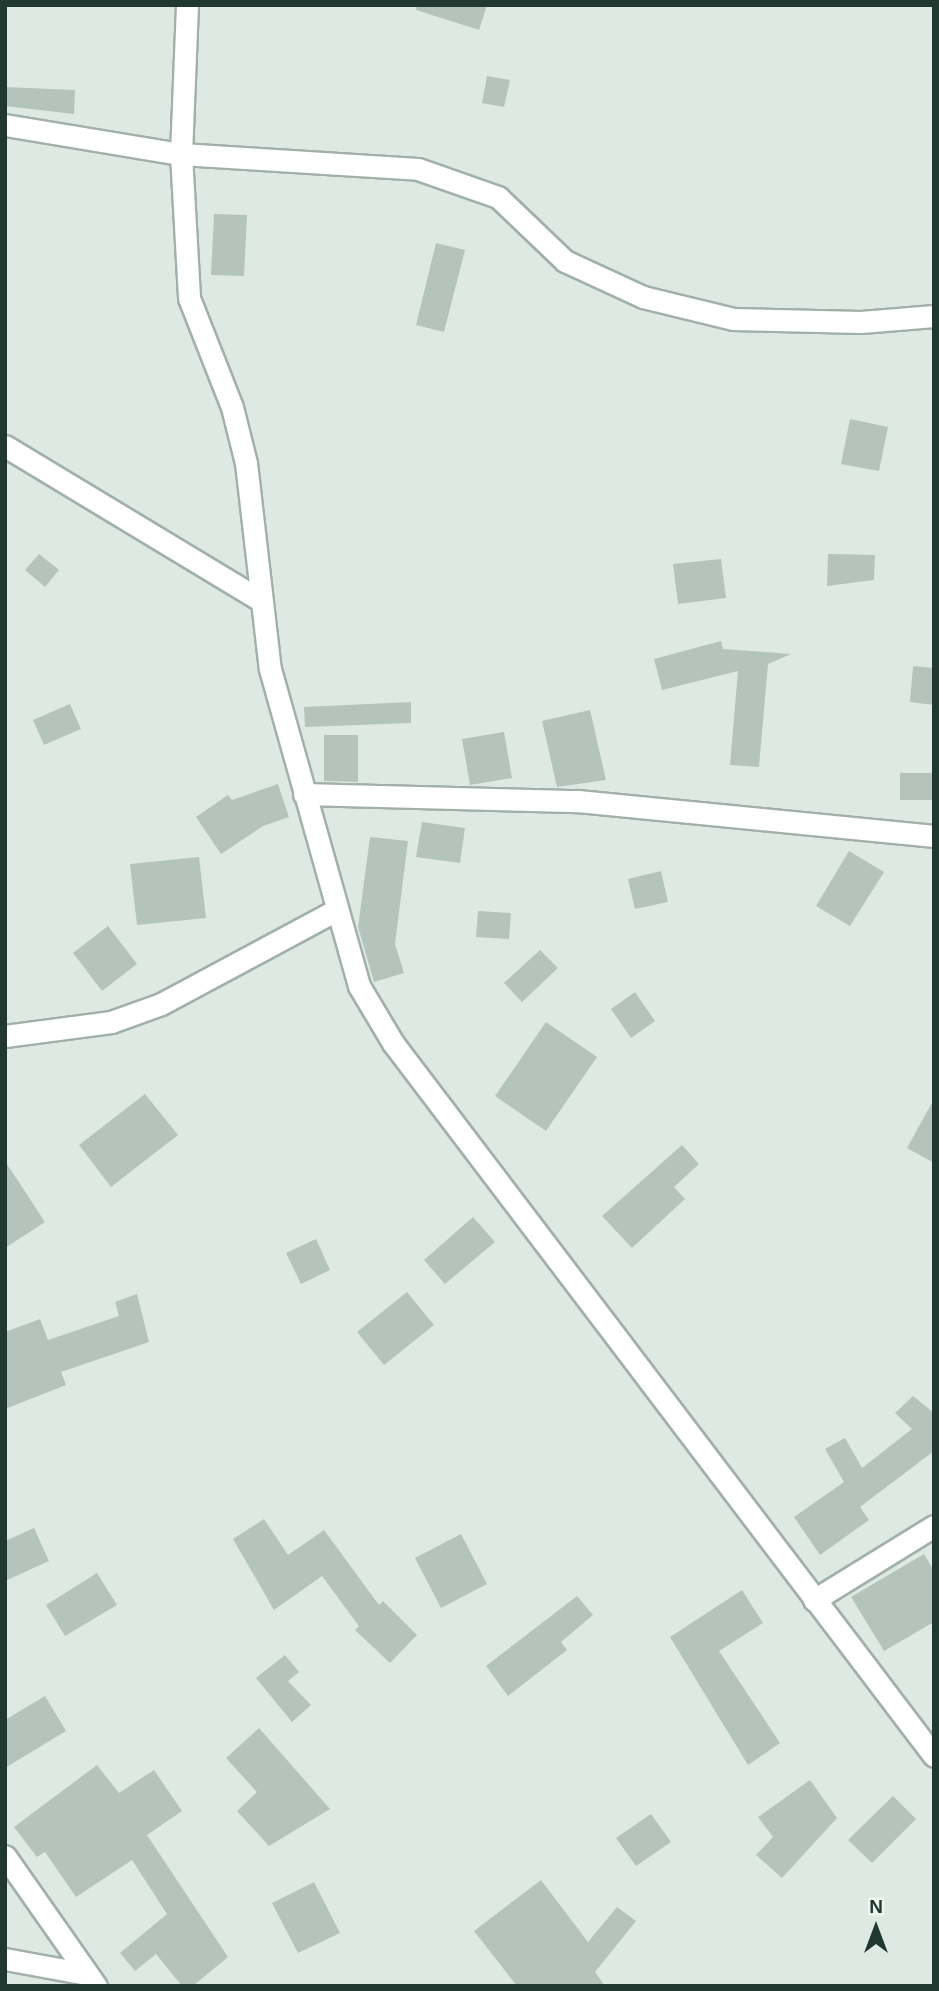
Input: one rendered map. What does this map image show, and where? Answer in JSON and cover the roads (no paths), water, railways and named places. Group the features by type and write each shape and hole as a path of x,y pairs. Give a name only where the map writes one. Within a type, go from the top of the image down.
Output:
{"street":[{"path":"187,5 181,154 189,298 232,407 246,463 270,669 359,986 393,1043 934,1756"},
{"path":"5,125 181,154 418,169 498,197 565,261 643,297 733,319 861,322 934,316"},
{"path":"5,446 260,600"},
{"path":"304,794 578,800 934,835"},
{"path":"5,1036 111,1022 160,1004 336,910"},
{"path":"814,1600 934,1526"},
{"path":"5,1856 91,1980"},
{"path":"5,1959 91,1980"}]}
